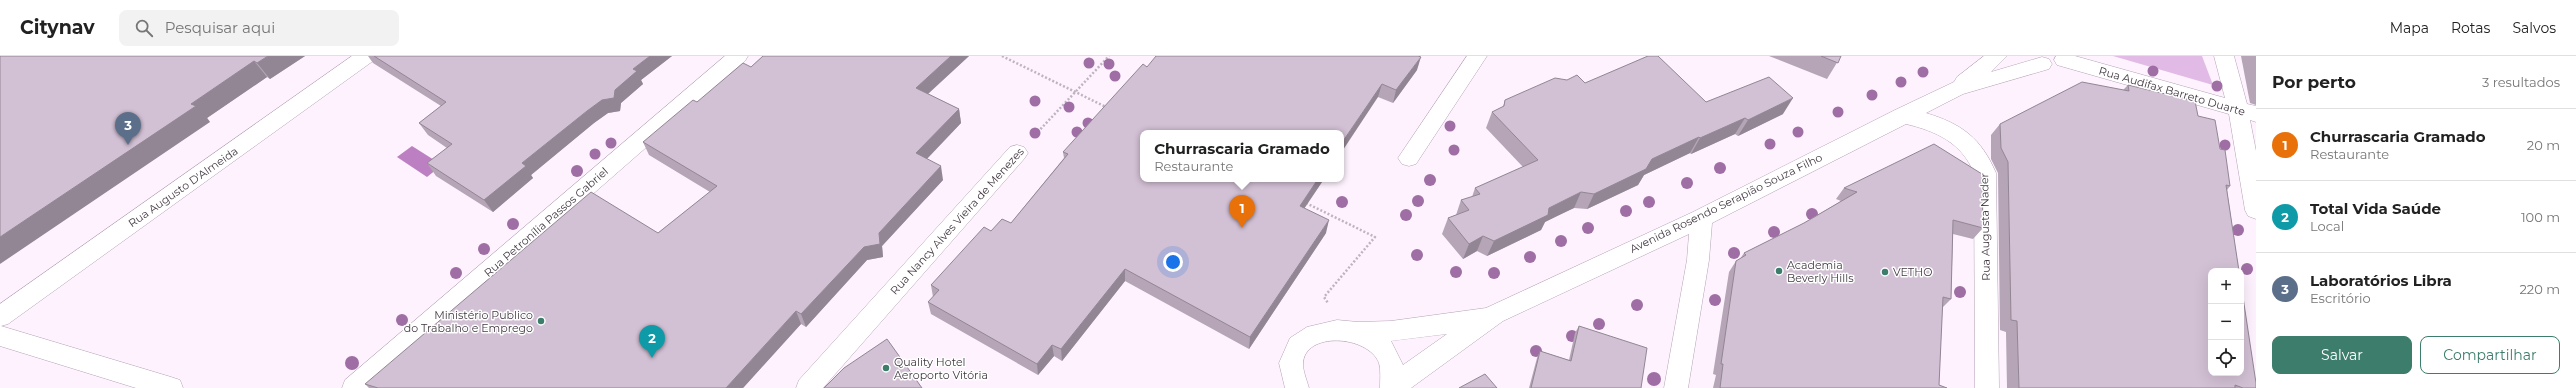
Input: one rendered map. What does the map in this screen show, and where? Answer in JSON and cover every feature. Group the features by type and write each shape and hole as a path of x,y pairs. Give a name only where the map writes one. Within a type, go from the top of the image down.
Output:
{"street":[{"name":"Rua Augusto D'Almeida","path":"0,317 366,56"},
{"name":"Rua Petronília Passos Gabriel","path":"354,388 738,56"},
{"path":"1409,158 1477,56"},
{"name":"Avenida Rosendo Serapião Souza Filho","path":"1956,89 1997,56"},
{"path":"2021,56 2042,64"},
{"path":"2224,56 2247,112 2256,210"},
{"name":"Avenida Rosendo Serapião Souza Filho","path":"1393,388 1414,370 1495,314 1701,218 1956,89 2042,64 2051,65 2066,58"},
{"name":"Rua Audifax Barreto Duarte","path":"2066,58 2247,112"},
{"name":"Rua Augusta Nader","path":"1902,115 1934,122 1957,134 1971,146 1984,168 1987,388"},
{"name":"Rua Nancy Alves Vieira de Menezes","path":"808,388 1017,153"},
{"path":"1676,388 1698,260 1701,218"},
{"name":"Avenida Rosendo Serapião Souza Filho","path":"1292,385 1292,366 1295,353 1302,342 1314,333 1328,329 1384,333 1430,328 1495,314"},
{"path":"1351,330 1373,339 1384,350 1393,370 1393,388"},
{"path":"0,336 171,388"}],"path":[{"path":"1002,56 1112,109"},
{"name":"Rua Nancy Alves Vieira de Menezes","path":"1017,153 1110,56"},
{"path":"1305,203 1375,237 1324,297 1351,330"}],"shaded area":[{"path":"2113,56 2202,56 2213,85"},
{"path":"412,146 442,165 427,177 397,157"}],"building":[{"path":"0,56 268,56 257,63 254,61 191,104 196,106 0,237"},
{"path":"374,56 650,56 633,69 637,71 615,90 614,98 602,100 587,111 522,163 526,166 484,200 427,163 452,144 419,123 446,102"},
{"path":"763,56 951,56 916,88 959,109 916,153 941,166 879,233 880,244 864,247 801,314 796,311 726,388 378,388 365,384 591,192 658,233 717,186 643,142 693,100 697,102 743,63 751,67"},
{"path":"1156,56 1421,57 1396,90 1382,84 1344,140 1344,130 1140,130 1140,182 1316,182 1300,206 1329,220 1250,337 1125,269 1061,349 1052,345 1037,364 928,302 939,290 931,285 984,227 991,231 1002,219 1011,223 1068,154 1063,152 1143,64 1147,67"},
{"path":"1648,56 1658,56 1706,102 1769,77 1793,98 1748,120 1745,118 1652,159 1646,169 1594,194 1581,192 1549,208 1548,215 1494,241 1483,236 1469,244 1448,218 1469,210 1461,200 1480,194 1475,188 1538,160 1492,112 1504,106 1505,100 1555,78 1567,80 1577,75 1585,83"},
{"path":"1821,56 1841,56 1838,63"},
{"path":"2082,82 2129,91 2128,85 2195,101 2198,116 2215,120 2220,149 2225,150 2230,186 2226,185 2239,268 2208,268 2208,376 2244,376 2244,304 2256,388 2243,388 2235,385 2235,388 2019,388 2017,321 2011,320 2008,162 2001,148 2000,124"},
{"path":"1934,144 1982,174 1983,228 1953,220 1951,299 1943,297 1939,385 1947,388 1720,388 1723,364 1721,364 1736,261 1746,255 1744,253 1804,223 1857,192 1844,188"},
{"path":"1579,326 1647,348 1641,388 1531,388 1540,351 1571,361"},
{"path":"887,339 922,388 824,388 844,368"},
{"path":"1485,374 1497,388 1459,388"}],"place":[{"name":"Laboratórios Libra","path":"128,145"},
{"name":"Churrascaria Gramado","path":"1242,228"},
{"name":"Academia Beverly Hills","path":"1779,271"},
{"name":"VETHO","path":"1885,272"},
{"name":"Ministério Publico do Trabalho e Emprego","path":"541,321"},
{"name":"Total Vida Saúde","path":"652,358"},
{"name":"Quality Hotel Aeroporto Vitória","path":"886,368"}]}
